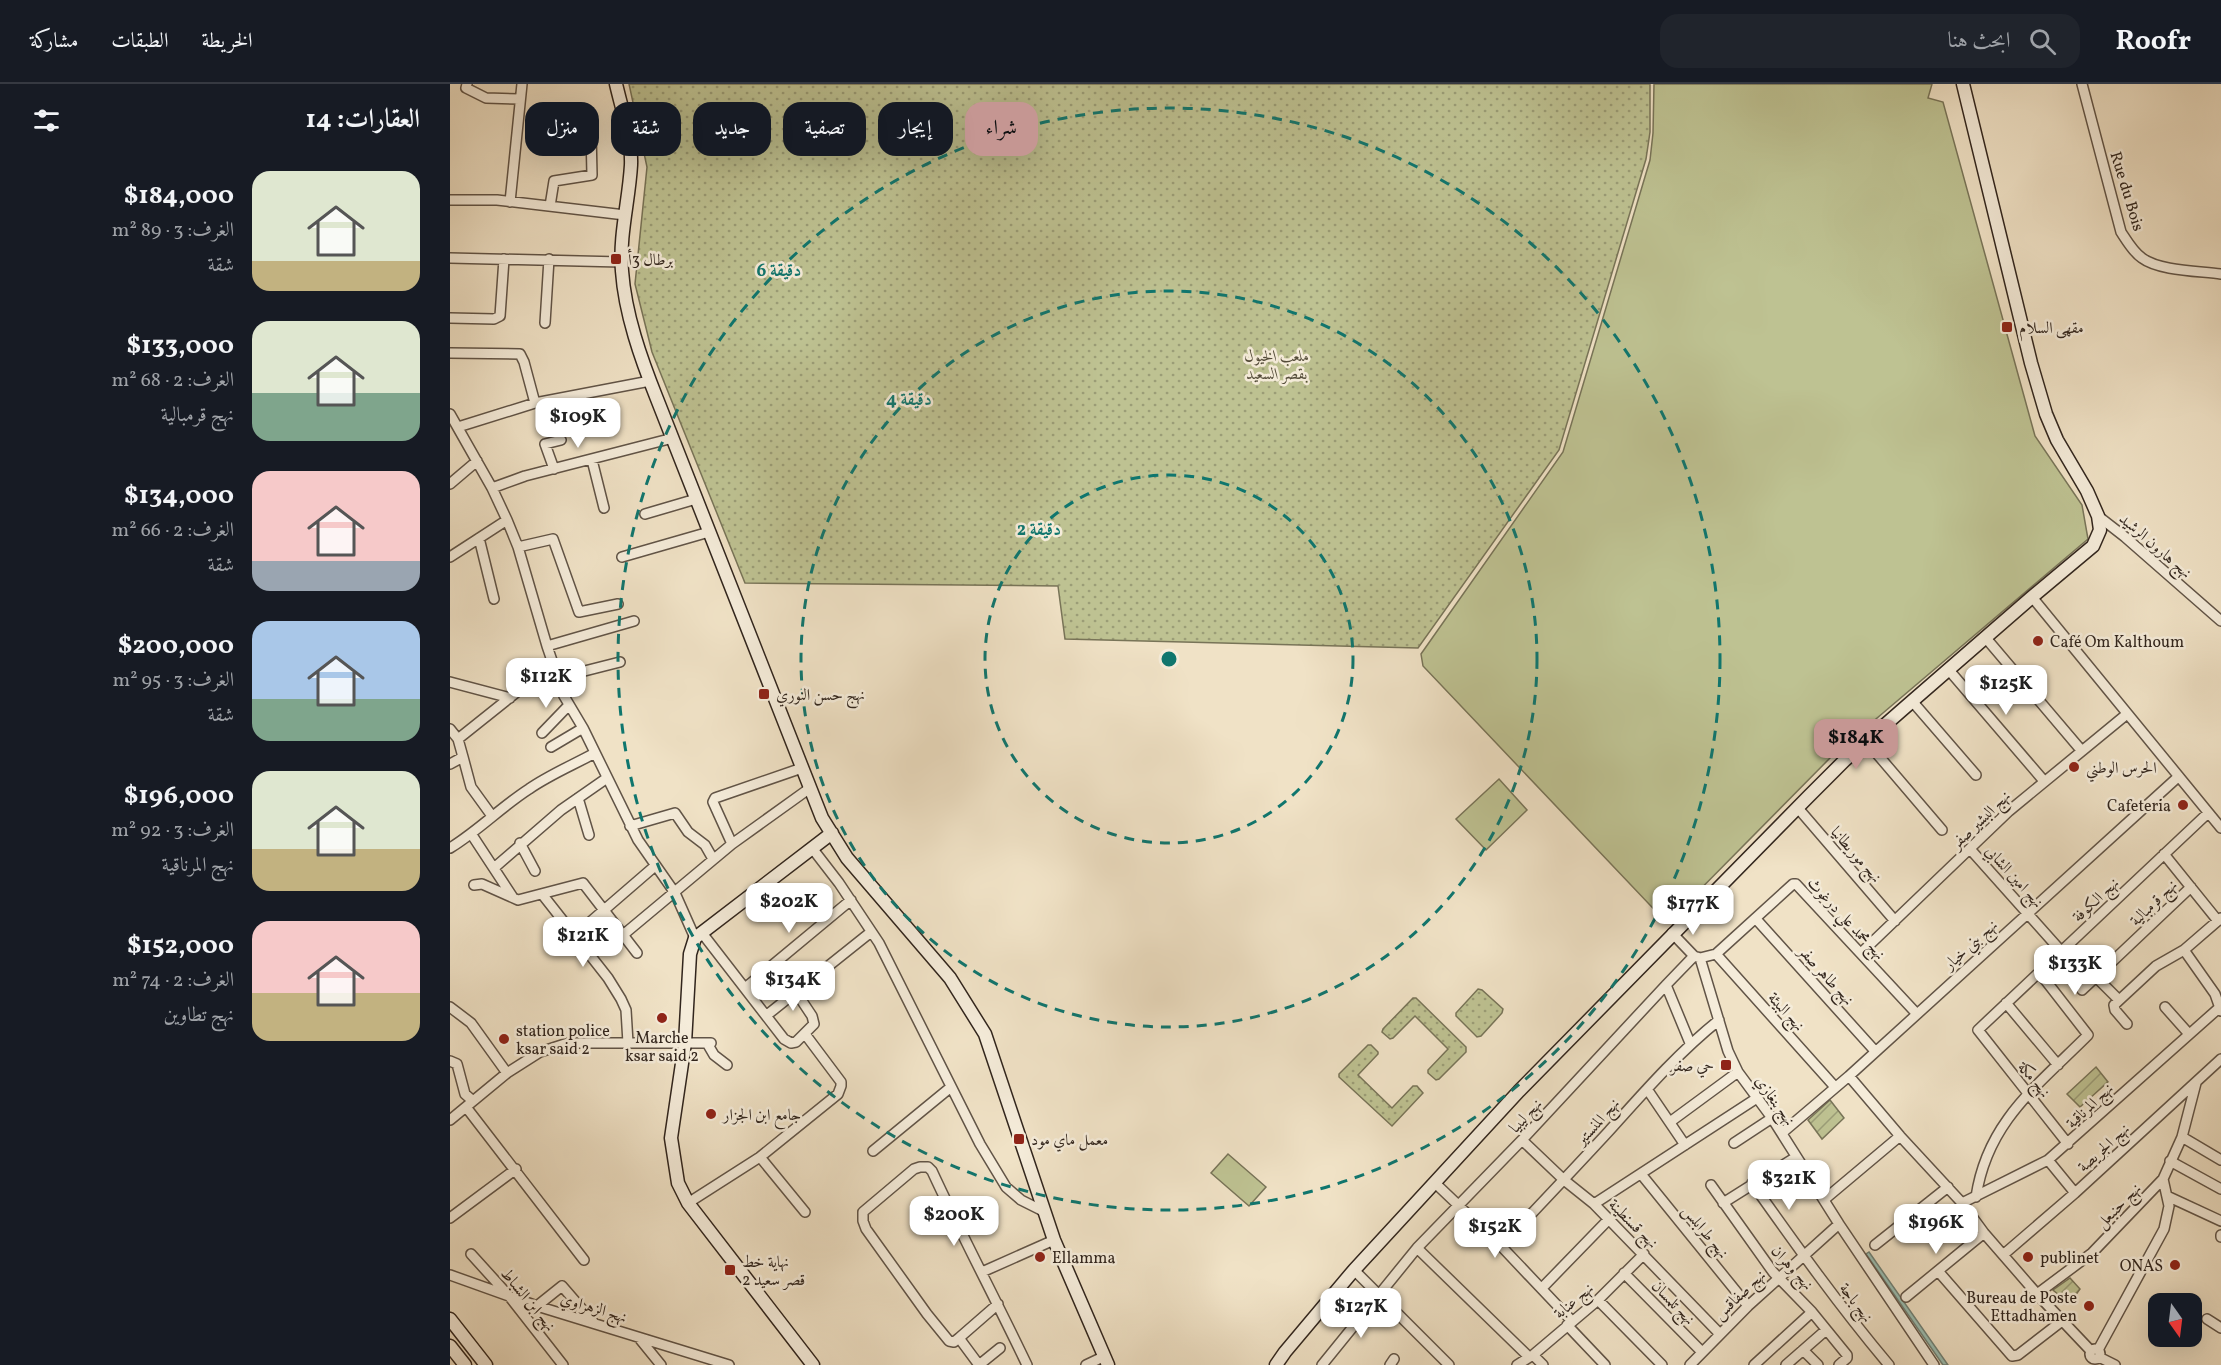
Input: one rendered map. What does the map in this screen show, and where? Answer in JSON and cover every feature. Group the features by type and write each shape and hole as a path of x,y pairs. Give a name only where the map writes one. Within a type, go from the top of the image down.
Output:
{"street":[{"path":"467,84 466,88 486,98 520,99"},
{"path":"510,202 522,84"},
{"path":"616,84 631,155 621,262 625,294 650,381 822,818 848,858 950,978 985,1034 1054,1240 1106,1361 1086,1365"},
{"path":"1276,1365 1354,1270 1434,1182 1519,1091 1797,807 1866,741 2093,546 2100,530 2098,516 2046,414 2031,363 1964,84"},
{"name":"Rue du Bois","path":"2082,84 2121,232 2132,248 2142,258 2153,264 2221,274"},
{"path":"550,206 554,181 592,175 592,156"},
{"path":"450,200 510,202 625,215"},
{"path":"450,258 621,262"},
{"path":"450,318 494,319 500,316 504,259"},
{"path":"545,323 549,259"},
{"path":"450,353 520,354 535,403"},
{"path":"458,427 535,403 650,381"},
{"path":"450,414 492,488 507,520 518,547 557,678 630,826 675,893 698,936 745,988 787,1042 794,1043 814,1024 796,992"},
{"path":"492,488 554,469 673,438"},
{"path":"554,469 545,444 561,440"},
{"path":"592,460 604,508"},
{"path":"450,484 477,461"},
{"path":"645,514 696,499"},
{"name":"نهج هارون الرشيد","path":"2098,516 2126,537 2221,621"},
{"path":"450,556 507,520"},
{"path":"622,557 709,532"},
{"path":"479,538 494,599"},
{"path":"518,547 553,539 579,612 618,604"},
{"path":"2032,597 2221,828"},
{"path":"547,646 634,621"},
{"path":"1985,637 2081,750"},
{"path":"557,678 620,662"},
{"path":"458,739 552,664"},
{"path":"1948,669 2044,781"},
{"path":"450,682 510,698"},
{"path":"1912,701 1976,775"},
{"path":"542,733 569,705"},
{"name":"نهج البشير صفر","path":"1861,954 2009,811 2127,714"},
{"path":"551,747 583,728"},
{"path":"450,729 458,739 471,787 492,816"},
{"path":"1866,741 1942,830"},
{"path":"450,848 472,835 492,816 530,787 595,753"},
{"path":"450,764 463,757"},
{"path":"732,844 715,809 713,802 715,798 802,768"},
{"name":"نهج بني خيار","path":"1782,1133 1849,1076 2178,777"},
{"path":"494,868 520,843 607,778"},
{"path":"623,935 732,844 810,788"},
{"path":"578,798 589,835"},
{"name":"نهج موريطانيا","path":"1797,807 1894,921"},
{"path":"630,826 675,813 688,832 705,845 713,860"},
{"name":"نهج الكوفة","path":"1979,1032 1979,1029 2006,1003 2208,813"},
{"path":"813,1365 688,1203 678,1182 671,1138 685,1043 690,954 698,936 832,833"},
{"path":"472,835 513,898"},
{"path":"520,843 535,871"},
{"path":"812,848 851,900 871,932 980,1144 1006,1187 1020,1200 1045,1212"},
{"name":"نهج امين الشابي","path":"1971,849 2061,951"},
{"path":"2127,1024 2114,1007 2119,1000 2156,966 2184,950 2220,920 2164,854"},
{"path":"574,936 656,866"},
{"path":"474,885 482,884 518,900 582,883 637,953"},
{"name":"نهج محمد علي درغوث","path":"1697,958 1716,954 1796,884 1916,1013"},
{"name":"نهج قرمبالية","path":"2191,887 2096,977 2082,990 2191,887"},
{"path":"542,894 608,978 621,999 626,1010 628,1043"},
{"path":"745,988 851,900"},
{"name":"نهج طاهر صفر","path":"1755,919 1875,1051"},
{"path":"767,1015 871,932"},
{"name":"نهج بنغازي","path":"1672,933 1697,958 1728,1051 1738,1072 1772,1118 1839,1224 1934,1365"},
{"path":"2184,950 2218,992 2221,1009"},
{"name":"نهج البيئة","path":"1716,954 1835,1088"},
{"name":"نهج ليبيا","path":"1322,1365 1418,1248 1666,985 1697,958"},
{"path":"1976,1197 1984,1162 1994,1139 2028,1094 2088,1034 2039,972"},
{"path":"2096,977 2119,1000"},
{"path":"1666,985 1690,1043"},
{"path":"2006,1003 2058,1065"},
{"path":"450,1007 471,1023 507,1073"},
{"path":"2165,1007 2189,1034"},
{"name":"نهج المرناقية","path":"1962,1203 2048,1160 2189,1034 2221,1009"},
{"name":"نهج المنستير","path":"1501,1246 1690,1043 1719,1020"},
{"name":"نهج مكة","path":"1979,1032 2068,1144"},
{"path":"688,1203 760,1156 834,1098 840,1090 841,1082 805,1034"},
{"path":"450,1120 507,1073 540,1052 568,1042 709,1043 714,1055 727,1065"},
{"name":"نهج الجريصة","path":"2003,1255 2075,1193 2221,1059"},
{"path":"450,1061 457,1064 469,1104 584,1260"},
{"path":"1670,1122 1738,1072"},
{"path":"1849,1076 1962,1203 1984,1233 2062,1322 2095,1354 2115,1365"},
{"path":"2083,1365 2095,1354 2164,1229 2169,1206 2163,1179 2182,1137 2196,1083"},
{"path":"873,1151 951,1087"},
{"path":"1647,1089 1685,1145"},
{"path":"1594,1204 1757,1098"},
{"path":"1734,1143 1772,1118"},
{"path":"1825,1199 1900,1136"},
{"path":"2182,1137 2221,1160"},
{"name":"نهج قسنطينة","path":"1522,1140 1564,1180 1594,1204 1719,1333"},
{"path":"760,1156 805,1212"},
{"path":"1723,1203 1796,1157"},
{"path":"2048,1160 2075,1193"},
{"path":"2170,1161 2221,1189"},
{"path":"998,1304 954,1342 949,1341 927,1314 867,1229 863,1221 863,1212 914,1169 928,1167 998,1304 1028,1365"},
{"path":"450,1218 516,1169"},
{"name":"نهج طرابلس","path":"1641,1174 1748,1306"},
{"name":"نهج حنبعل","path":"2037,1294 2092,1252 2163,1179"},
{"path":"1434,1182 1542,1288 1605,1365"},
{"name":"نهج باجة","path":"1752,1183 1803,1255 1889,1365"},
{"name":"نهج وهران","path":"1711,1185 1773,1272 1812,1312 1848,1356 1839,1365"},
{"path":"1875,1245 1947,1187"},
{"path":"2167,1196 2221,1221"},
{"path":"1542,1288 1609,1219"},
{"name":"نهج صفاقس","path":"1692,1364 1719,1333 1779,1276 1839,1224"},
{"path":"1906,1297 1984,1233"},
{"path":"981,1272 1054,1240"},
{"path":"1418,1248 1543,1365"},
{"name":"نهج ابن الشباط","path":"471,1254 509,1296 563,1365"},
{"name":"نهج عنابة","path":"1517,1365 1598,1300 1644,1254"},
{"path":"1354,1270 1449,1365"},
{"path":"1938,1271 2012,1356 2018,1355 2062,1322"},
{"name":"نهج تلمسان","path":"1624,1273 1702,1352"},
{"name":"نهج الزهراوي","path":"450,1275 537,1306 729,1365"},
{"path":"537,1306 562,1286 594,1323"},
{"path":"1598,1300 1662,1365"},
{"path":"1754,1365 1812,1312"},
{"path":"450,1319 486,1365"},
{"path":"2207,1319 2221,1328"},
{"path":"1786,1365 1826,1330"},
{"path":"639,1338 661,1365"},
{"path":"959,1338 979,1365 1000,1348"},
{"path":"450,1346 465,1365"},
{"path":"1803,1350 1818,1365"}],"green space":[{"name":"ملعب الخيول بقصر السعيد","path":"629,84 1650,84 1650,132 1646,159 1559,450 1418,648 1065,639 1058,586 745,583 652,352 635,284 647,167 645,156 681,156 681,102 633,102"},
{"path":"1654,84 1932,84 1928,98 1943,102 2035,436 2082,505 2088,539 1830,758 1667,923 1423,666 1421,654 1563,452 1650,160"},
{"path":"1499,779 1527,810 1486,850 1456,819"},
{"path":"1478,989 1503,1009 1481,1036 1477,1037 1456,1016 1456,1013"},
{"path":"1413,998 1416,998 1466,1047 1466,1052 1436,1080 1428,1073 1428,1070 1448,1049 1415,1016 1393,1038 1390,1039 1382,1032"},
{"path":"1368,1045 1371,1045 1378,1054 1358,1075 1392,1108 1413,1086 1417,1086 1423,1093 1392,1126 1339,1077 1339,1074"},
{"path":"2096,1067 2108,1082 2080,1107 2067,1094"},
{"path":"1830,1100 1844,1118 1822,1139 1808,1120"},
{"path":"1228,1154 1266,1187 1249,1206 1211,1173"},
{"path":"2070,1278 2080,1289 2069,1304 2053,1290"}],"water":[{"path":"1869,1252 1948,1365 1943,1365 1866,1254"}],"place":[{"name":"برطال 3أ","path":"616,259"},
{"name":"مقهى السلام","path":"2007,327"},
{"name":"Café Om Kalthoum","path":"2038,641"},
{"name":"نهج حسن النوري","path":"764,694"},
{"name":"الحرس الوطني","path":"2074,767"},
{"name":"Cafeteria","path":"2183,805"},
{"name":"Marche ksar said 2","path":"662,1018"},
{"name":"station police ksar said 2","path":"504,1039"},
{"name":"حي صفر","path":"1726,1065"},
{"name":"جامع ابن الجزار","path":"711,1114"},
{"name":"معمل ماي مود","path":"1019,1139"},
{"name":"Ellamma","path":"1040,1257"},
{"name":"publinet","path":"2028,1257"},
{"name":"ONAS","path":"2175,1265"},
{"name":"نهاية خط قصر سعيد 2","path":"730,1270"},
{"name":"Bureau de Poste Ettadhamen","path":"2089,1306"}]}
